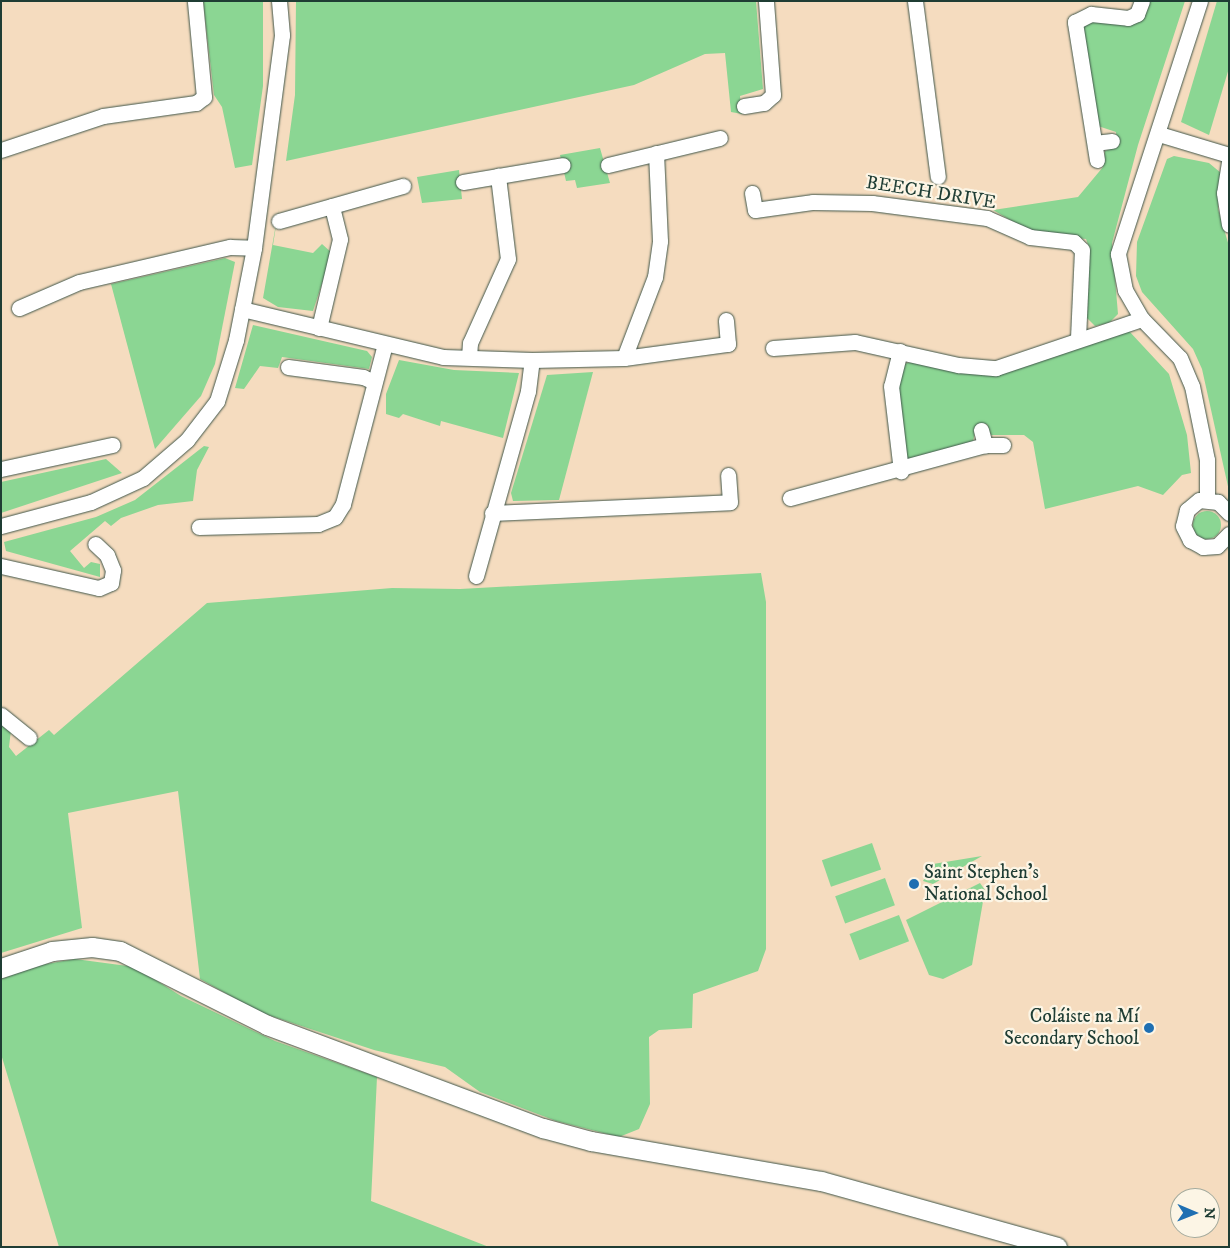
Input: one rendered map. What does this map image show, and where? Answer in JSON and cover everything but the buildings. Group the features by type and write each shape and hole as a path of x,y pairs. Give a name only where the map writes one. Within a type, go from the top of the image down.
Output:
{"street":[{"path":"1,150 103,116 196,103 204,97 195,1"},
{"path":"1,526 113,493 173,455 200,426 223,389 254,248 282,34 279,1"},
{"path":"744,106 764,103 773,95 766,1"},
{"path":"915,1 938,177"},
{"path":"1097,160 1075,22 1091,14 1128,18 1137,14 1142,1"},
{"path":"1200,1 1159,134 1118,254 1125,290 1142,319 1180,358 1192,386 1207,460 1207,499"},
{"path":"1159,134 1229,155"},
{"path":"608,165 720,138"},
{"path":"1095,143 1112,141"},
{"path":"624,358 655,277 660,241 656,153"},
{"path":"1229,162 1224,193 1229,225"},
{"path":"463,182 563,164"},
{"path":"469,357 470,343 508,259 498,176"},
{"path":"280,220 403,186"},
{"name":"BEECH DRIVE","path":"752,193 755,210 813,202 872,202 987,218 1030,237 1074,242 1082,250 1078,338"},
{"path":"319,328 340,239 332,206"},
{"path":"19,308 79,282 230,247 254,248"},
{"path":"242,309 443,357 532,360 624,358 728,344 726,320"},
{"path":"773,348 855,342 900,352 996,368 1018,364 1078,338 1142,319"},
{"path":"199,527 318,524 335,517 343,504 385,344"},
{"path":"900,352 890,386 901,471"},
{"path":"476,576 492,513 528,391 532,360"},
{"path":"288,367 363,377 374,382"},
{"path":"790,498 901,471 983,438 1002,445"},
{"path":"1,469 112,445"},
{"path":"492,513 730,502 728,475"},
{"path":"1207,499 1227,509"},
{"path":"1207,499 1187,510 1185,534 1203,547 1228,537"},
{"path":"1,566 99,588 110,582 113,570 107,555 95,544"},
{"path":"1,715 29,738"},
{"path":"1,968 52,951 92,947 120,951 267,1025 543,1128 591,1141 821,1181 1058,1247"}],"green space":[{"path":"203,1 263,1 263,86 252,165 235,168 222,107 214,95"},
{"path":"296,1 756,1 763,89 740,96 742,114 731,112 725,53 705,54 634,85 286,161 295,95"},
{"path":"1149,1 1185,1 1138,145 1112,243 1118,314 1109,323 1095,326 1087,318 1090,250 1086,239 1033,233 993,210 1078,197 1103,167 1105,151 1117,146 1116,132 1098,126 1082,26 1098,20 1129,23"},
{"path":"1217,1 1229,1 1229,68 1209,135 1181,122"},
{"path":"600,148 610,183 577,188 575,180 566,181 560,155"},
{"path":"1174,156 1209,163 1221,173 1218,209 1229,246 1229,491 1202,369 1193,349 1142,292 1136,276 1137,242 1167,159"},
{"path":"459,170 462,199 422,203 417,177"},
{"path":"279,207 273,245 313,253 322,244 332,253 313,311 278,307 263,298"},
{"path":"225,258 235,262 215,364 201,396 155,449 111,284"},
{"path":"253,325 367,351 372,357 369,369 282,357 278,368 260,366 244,389 235,388"},
{"path":"1129,331 1169,374 1187,435 1191,473 1182,475 1163,495 1138,486 1045,509 1033,442 1024,435 991,435 987,424 976,427 973,442 907,462 897,401 900,365 911,362 1001,374"},
{"path":"399,360 454,370 519,373 503,438 441,421 440,426 403,414 399,418 386,414 386,394"},
{"path":"593,372 559,500 513,501 511,493 547,375"},
{"path":"204,446 209,447 197,470 193,501 158,505 121,518 111,526 105,521 70,551 84,568 91,562 100,564 100,577 6,551 4,542 96,517 135,500"},
{"path":"106,459 122,473 1,513 1,482"},
{"path":"1207,511 1217,515 1221,525 1217,535 1207,539 1197,535 1193,525 1197,515"},
{"path":"761,573 766,602 766,949 758,971 693,994 692,1028 659,1030 649,1037 650,1104 639,1129 619,1137 556,1121 480,1092 445,1067 374,1050 259,1012 200,979 178,791 68,813 82,928 1,953 1,723 11,730 9,747 16,756 49,730 54,735 207,603 392,588 460,589"},
{"path":"872,843 881,869 831,887 822,860"},
{"path":"982,856 933,884 923,881 933,864"},
{"path":"885,878 895,905 845,923 835,896"},
{"path":"980,883 985,890 972,965 943,979 929,975 906,920"},
{"path":"899,915 909,941 860,960 850,934"},
{"path":"75,959 135,967 181,996 275,1041 377,1077 371,1201 489,1247 59,1247 1,1054 1,979 40,965"}],"place":[{"name":"Saint Stephen's National School","path":"914,884"},
{"name":"Coláiste na Mí Secondary School","path":"1149,1028"}]}
